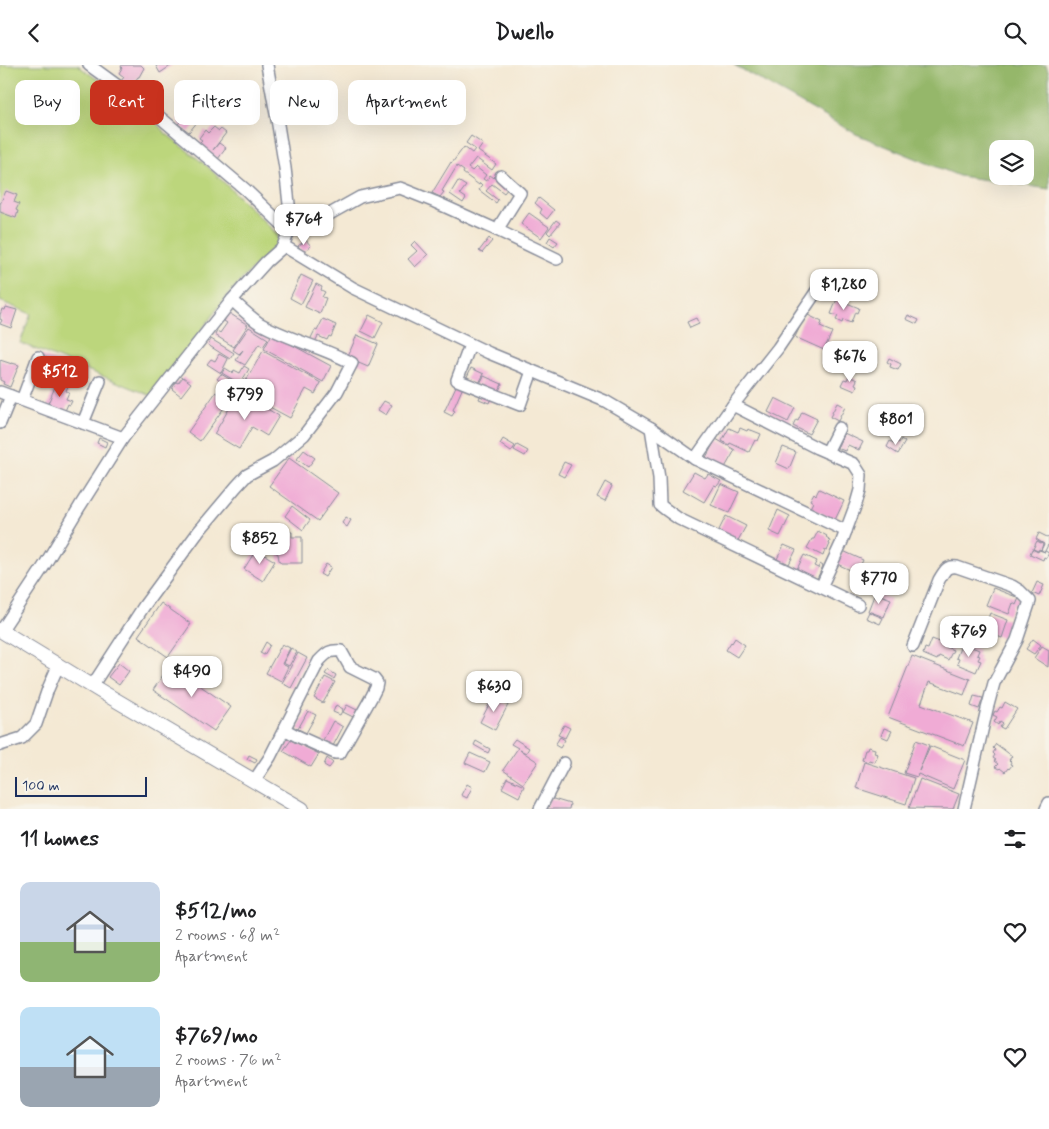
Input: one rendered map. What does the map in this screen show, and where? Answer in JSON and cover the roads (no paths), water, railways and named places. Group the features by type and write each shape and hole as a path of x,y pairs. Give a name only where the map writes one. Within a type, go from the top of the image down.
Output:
{"street":[{"path":"89,65 156,113 246,190 289,231"},
{"path":"267,65 285,167 289,204 289,231 284,246 266,262 232,301 123,438 44,566 1,631 302,809"},
{"path":"497,230 520,193 501,176"},
{"path":"289,231 310,225 360,197 400,188 436,202 557,259"},
{"path":"284,246 353,288 470,345 606,401 651,428 696,459 846,531"},
{"path":"696,459 733,405 778,349 820,286"},
{"path":"92,686 144,606 199,531 247,475 273,461 304,435 337,392 352,363 258,322 232,301"},
{"path":"470,345 457,380 520,405 532,371"},
{"path":"0,423 11,396 38,357"},
{"path":"84,423 100,381"},
{"path":"11,396 123,438"},
{"path":"733,405 854,464 860,475 860,490 856,504 821,587"},
{"path":"651,428 659,478 660,505 679,519 858,605"},
{"path":"827,452 839,428"},
{"path":"913,646 939,580 948,567 957,567 1012,586 1024,594 1030,601 1017,640 994,683 964,809"},
{"path":"254,781 270,757 284,729 319,661 326,654 333,651 341,651 350,667 374,679 377,683 372,696 340,753 336,753 284,729"},
{"path":"0,745 22,738 36,724 58,665"},
{"path":"540,809 564,763"},
{"path":"1046,809 1049,803"}]}
